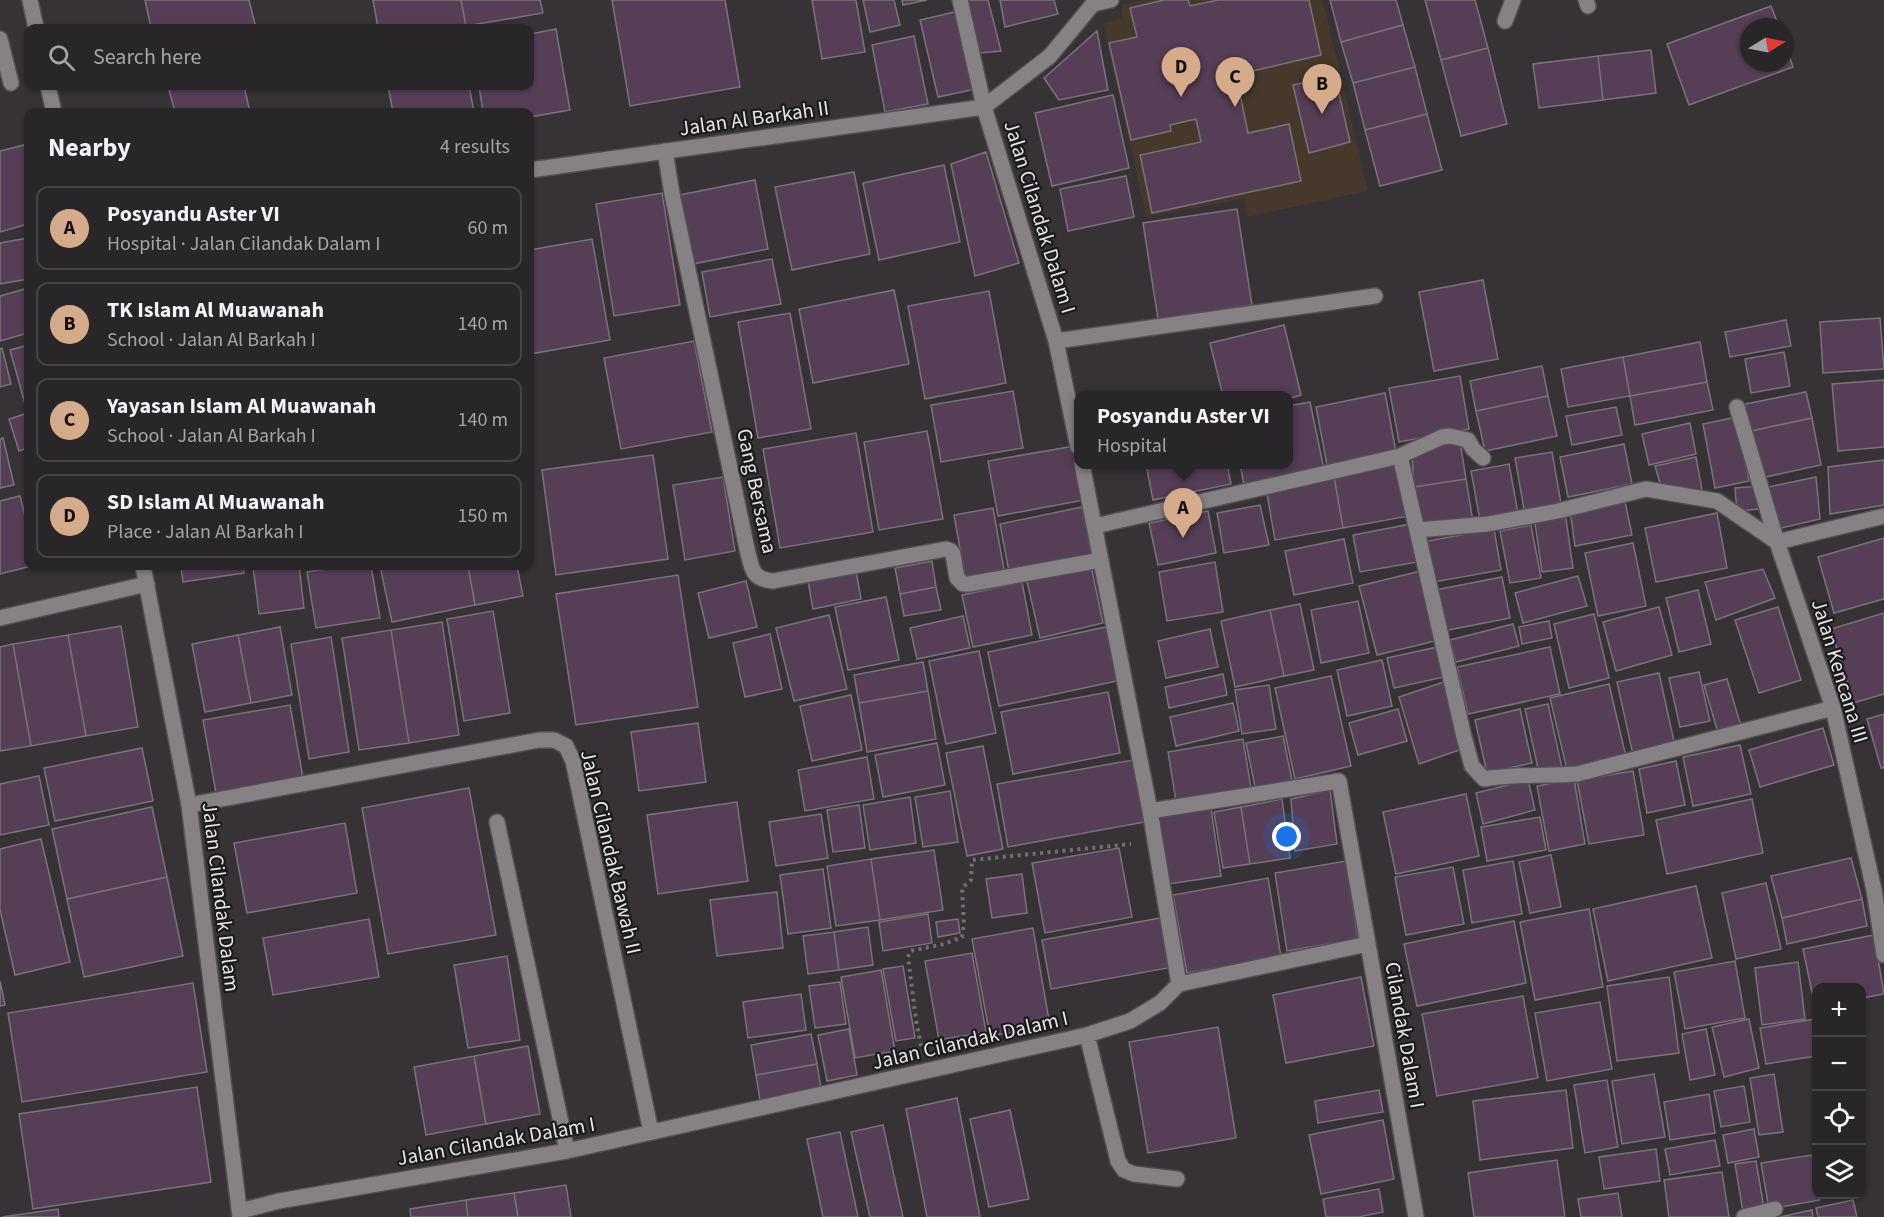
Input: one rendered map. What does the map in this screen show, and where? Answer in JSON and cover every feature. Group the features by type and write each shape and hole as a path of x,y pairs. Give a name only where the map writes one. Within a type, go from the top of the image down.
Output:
{"street":[{"path":"30,0 35,24"},
{"name":"Jalan Cilandak Dalam I","path":"960,0 984,107 1056,341 1074,428"},
{"path":"984,107 1050,56 1092,2 1111,0"},
{"path":"1506,21 1513,0"},
{"path":"0,39 11,83"},
{"path":"49,90 53,108"},
{"name":"Jalan Al Barkah II","path":"534,169 984,107"},
{"name":"Gang Bersama","path":"665,152 672,194 754,574 761,580 773,581 946,549 953,554 957,578 963,584 969,584 1101,560"},
{"path":"1056,341 1375,296"},
{"name":"Jalan Kencana III","path":"1737,406 1777,543 1833,708 1874,890 1884,955"},
{"path":"1095,526 1400,456 1435,439 1450,436 1468,440 1473,449 1483,458"},
{"path":"1400,456 1464,737 1472,766 1484,779 1577,774 1833,708"},
{"path":"1083,469 1150,811 1179,984"},
{"path":"1417,530 1488,524 1558,511 1646,489 1717,501 1777,543 1884,516"},
{"name":"Jalan Cilandak Dalam","path":"144,570 189,805 240,1214"},
{"path":"0,618 147,584"},
{"name":"Jalan Cilandak Bawah II","path":"189,805 539,740 554,740 566,746 573,761 651,1132"},
{"path":"1150,811 1339,781 1368,944"},
{"path":"497,822 567,1151"},
{"name":"Cilandak Dalam I","path":"1179,984 1368,944 1416,1217"},
{"name":"Jalan Cilandak Dalam I","path":"240,1214 279,1201 567,1151 1087,1035 1130,1022 1160,1003 1179,984"},
{"path":"1087,1035 1118,1161 1124,1170 1134,1174 1177,1179"},
{"path":"1744,1217 1774,1209"}],"path":[{"path":"927,1072 916,1020 908,957 910,951 944,944 962,937 964,924 962,888 971,880 972,860 1155,841"}],"shaded area":[{"path":"1143,0 1323,0 1368,191 1247,217 1243,199 1146,217 1103,23 1122,19 1121,5"}],"building":[{"path":"145,0 249,0 255,24 150,24"},
{"path":"373,0 461,0 466,24 377,24"},
{"path":"461,0 540,0 543,13 478,24 466,24"},
{"path":"612,0 725,0 740,87 630,106"},
{"path":"812,0 856,0 865,52 822,59"},
{"path":"863,0 894,0 900,25 870,32"},
{"path":"902,0 927,0 903,5"},
{"path":"968,0 988,0 1001,51 980,53"},
{"path":"1000,0 1054,0 1058,14 1005,27"},
{"path":"1164,0 1188,0 1190,6 1218,0 1309,0 1321,55 1236,75 1248,133 1289,124 1301,181 1152,213 1140,155 1201,142 1196,119 1170,125 1171,131 1131,140 1109,43 1137,37 1130,8"},
{"path":"1330,0 1396,0 1403,25 1341,42"},
{"path":"1425,0 1475,0 1488,48 1441,60"},
{"path":"1771,6 1776,18 1740,18 1740,72 1779,72 1689,105 1667,44"},
{"path":"959,11 976,89 938,97 920,20"},
{"path":"1403,25 1415,67 1353,83 1341,42"},
{"path":"556,29 570,110 534,116 534,108 482,108 480,90 534,90 534,33"},
{"path":"1097,31 1108,90 1059,100 1044,78"},
{"path":"914,36 928,104 885,112 872,45"},
{"path":"1488,48 1507,124 1461,136 1441,60"},
{"path":"1651,50 1656,93 1603,100 1598,56"},
{"path":"1598,56 1603,100 1539,108 1533,64"},
{"path":"1415,67 1427,114 1365,130 1353,83"},
{"path":"1335,76 1350,142 1309,153 1293,85"},
{"path":"169,90 245,90 249,108 174,108"},
{"path":"389,90 470,90 473,108 392,108"},
{"path":"1113,95 1129,168 1052,186 1035,113"},
{"path":"1427,114 1442,170 1380,186 1365,130"},
{"path":"24,145 24,225 0,232 0,151"},
{"path":"986,152 1019,263 975,276 951,164"},
{"path":"944,165 960,242 879,260 863,183"},
{"path":"854,172 870,254 792,270 775,187"},
{"path":"1126,176 1134,217 1068,231 1060,189"},
{"path":"755,180 768,249 693,264 679,195"},
{"path":"662,193 680,305 614,316 596,204"},
{"path":"1237,209 1252,305 1158,319 1143,223"},
{"path":"24,239 24,280 0,284 0,243"},
{"path":"592,239 610,340 534,353 534,249"},
{"path":"772,259 781,304 710,317 702,272"},
{"path":"1483,280 1498,359 1434,371 1419,292"},
{"path":"24,289 24,334 0,341 0,296"},
{"path":"894,290 909,364 813,383 799,309"},
{"path":"989,291 1006,383 925,399 908,306"},
{"path":"790,313 811,429 758,438 738,322"},
{"path":"1880,318 1884,369 1823,373 1820,322"},
{"path":"1786,320 1791,346 1730,357 1725,332"},
{"path":"1284,325 1301,395 1293,397 1293,391 1222,391 1210,343"},
{"path":"694,341 712,432 621,449 604,358"},
{"path":"1700,342 1707,382 1630,396 1623,357"},
{"path":"24,346 24,400 10,350"},
{"path":"2,348 11,384 0,387 0,349"},
{"path":"1784,352 1790,386 1751,393 1745,359"},
{"path":"1623,357 1630,396 1568,407 1561,369"},
{"path":"1542,366 1548,396 1476,411 1470,381"},
{"path":"1460,376 1469,429 1399,442 1389,388"},
{"path":"1884,380 1884,447 1838,451 1832,384"},
{"path":"1707,382 1713,410 1635,425 1630,396"},
{"path":"1013,391 1023,448 941,462 931,405"},
{"path":"1806,392 1812,418 1751,431 1745,404"},
{"path":"1385,393 1396,452 1327,465 1316,407"},
{"path":"1548,396 1557,436 1485,451 1476,411"},
{"path":"1310,402 1324,469 1244,485 1241,469 1293,469 1293,405"},
{"path":"1616,407 1622,435 1572,445 1566,416"},
{"path":"24,414 24,449 19,451 9,419"},
{"path":"1737,417 1749,481 1715,488 1703,424"},
{"path":"1812,418 1821,465 1761,478 1751,431"},
{"path":"1690,423 1696,454 1649,465 1642,434"},
{"path":"927,431 943,519 879,530 864,442"},
{"path":"856,433 873,532 780,548 763,449"},
{"path":"3,438 14,485 0,488 0,439"},
{"path":"1460,441 1466,479 1414,487 1412,452"},
{"path":"1624,444 1632,484 1568,497 1560,457"},
{"path":"1074,446 1074,469 1078,469 1084,500 998,516 988,461"},
{"path":"1552,452 1562,509 1525,515 1515,458"},
{"path":"653,455 668,559 556,575 542,470"},
{"path":"1696,457 1702,490 1662,490 1655,466"},
{"path":"1884,460 1884,505 1830,514 1828,467"},
{"path":"1509,464 1518,513 1480,520 1471,471"},
{"path":"1400,465 1409,516 1343,528 1334,476"},
{"path":"1147,469 1228,469 1231,484 1153,500"},
{"path":"1334,476 1343,528 1275,540 1266,488"},
{"path":"723,477 735,551 685,560 673,485"},
{"path":"1816,477 1820,519 1777,529 1768,487"},
{"path":"1466,479 1473,522 1421,527 1414,487"},
{"path":"1759,486 1761,509 1737,511 1735,488"},
{"path":"20,496 24,512 24,568 0,574 0,501"},
{"path":"1624,497 1632,535 1575,546 1570,510"},
{"path":"1260,505 1269,545 1224,553 1217,513"},
{"path":"1082,507 1092,556 1009,572 1000,524"},
{"path":"993,508 1005,575 966,582 954,515"},
{"path":"1208,511 1216,553 1158,565 1149,523"},
{"path":"1565,512 1573,568 1542,572 1534,516"},
{"path":"1717,513 1727,568 1656,582 1645,528"},
{"path":"1411,524 1418,562 1360,572 1353,535"},
{"path":"1531,525 1541,578 1510,583 1500,531"},
{"path":"1494,529 1501,570 1434,582 1427,541"},
{"path":"1884,538 1884,599 1834,613 1818,557"},
{"path":"1344,539 1353,583 1294,595 1285,551"},
{"path":"1633,543 1646,606 1598,616 1585,553"},
{"path":"932,561 936,587 900,594 895,568"},
{"path":"1215,562 1223,612 1167,621 1159,572"},
{"path":"1091,566 1103,623 1040,638 1027,581"},
{"path":"1763,569 1775,598 1716,620 1705,582"},
{"path":"182,570 244,570 244,573 183,582"},
{"path":"254,570 299,570 304,608 259,614"},
{"path":"372,570 380,618 316,628 307,572"},
{"path":"381,570 469,570 475,605 392,622"},
{"path":"469,570 518,570 523,596 475,605"},
{"path":"856,571 861,599 813,609 808,581"},
{"path":"1421,571 1439,640 1377,655 1359,586"},
{"path":"678,575 698,707 576,725 556,594"},
{"path":"1578,576 1587,606 1523,623 1515,593"},
{"path":"1502,577 1510,618 1443,631 1435,590"},
{"path":"746,581 757,627 709,638 698,593"},
{"path":"1022,582 1032,635 973,647 962,595"},
{"path":"936,587 941,610 904,616 900,594"},
{"path":"1698,590 1711,644 1679,652 1666,598"},
{"path":"886,597 899,660 848,670 835,607"},
{"path":"1358,601 1369,653 1321,663 1311,610"},
{"path":"1300,604 1314,670 1284,676 1270,610"},
{"path":"1659,607 1672,655 1616,671 1603,622"},
{"path":"1778,607 1801,680 1759,693 1735,620"},
{"path":"1270,610 1284,676 1235,687 1221,621"},
{"path":"493,611 510,713 464,721 447,619"},
{"path":"1884,613 1884,694 1853,703 1831,629"},
{"path":"1594,614 1609,678 1569,688 1554,624"},
{"path":"829,615 847,689 794,701 776,628"},
{"path":"963,616 970,648 917,659 910,628"},
{"path":"1549,621 1552,638 1522,644 1519,627"},
{"path":"442,622 459,735 409,743 391,630"},
{"path":"1513,624 1519,646 1456,662 1450,640"},
{"path":"121,626 138,727 86,736 68,635"},
{"path":"280,627 292,695 251,703 238,635"},
{"path":"1106,627 1117,681 999,706 988,652"},
{"path":"1210,629 1218,667 1166,678 1158,641"},
{"path":"391,630 409,743 359,750 342,638"},
{"path":"770,634 782,689 745,697 733,643"},
{"path":"68,635 86,736 31,746 13,644"},
{"path":"238,635 251,703 205,712 192,644"},
{"path":"331,637 349,752 309,759 291,644"},
{"path":"13,644 31,746 0,751 0,647"},
{"path":"1442,646 1448,676 1394,688 1387,658"},
{"path":"1550,647 1560,694 1468,714 1457,667"},
{"path":"979,651 996,733 946,744 929,661"},
{"path":"1382,660 1392,706 1347,716 1337,670"},
{"path":"923,662 928,691 859,703 854,675"},
{"path":"1699,672 1710,721 1680,727 1669,678"},
{"path":"1659,673 1675,746 1633,755 1617,682"},
{"path":"1223,674 1227,695 1169,708 1165,687"},
{"path":"1331,676 1351,766 1295,779 1275,688"},
{"path":"1727,679 1741,726 1718,733 1704,685"},
{"path":"1444,682 1465,748 1419,764 1399,697"},
{"path":"1609,684 1626,757 1567,770 1550,698"},
{"path":"1269,685 1276,729 1242,734 1235,690"},
{"path":"928,691 936,739 867,752 859,703"},
{"path":"1108,692 1120,753 1013,774 1001,712"},
{"path":"851,695 862,750 812,761 800,706"},
{"path":"1233,703 1239,731 1176,746 1170,717"},
{"path":"1548,704 1562,768 1539,773 1525,709"},
{"path":"290,705 303,778 216,793 203,720"},
{"path":"1398,709 1407,741 1358,755 1349,723"},
{"path":"1520,709 1532,763 1487,773 1475,720"},
{"path":"1884,714 1884,768 1881,768 1867,719"},
{"path":"698,723 706,782 639,791 631,732"},
{"path":"1823,728 1834,765 1760,787 1749,750"},
{"path":"1283,736 1292,780 1255,787 1246,743"},
{"path":"1243,739 1251,788 1176,801 1168,752"},
{"path":"937,743 945,785 883,797 875,755"},
{"path":"1740,745 1751,794 1693,806 1683,757"},
{"path":"983,746 1003,849 967,856 946,753"},
{"path":"142,748 153,801 55,821 44,768"},
{"path":"867,757 874,799 805,811 798,770"},
{"path":"1133,760 1145,822 1008,847 997,784"},
{"path":"1676,761 1685,805 1647,813 1639,769"},
{"path":"1633,771 1644,835 1589,844 1577,780"},
{"path":"39,776 49,825 0,835 0,784"},
{"path":"1574,779 1585,844 1549,851 1537,786"},
{"path":"1528,780 1535,810 1483,824 1476,793"},
{"path":"469,788 496,935 388,954 362,808"},
{"path":"1330,790 1337,844 1295,851 1291,799"},
{"path":"950,791 958,842 923,847 915,797"},
{"path":"1466,794 1479,856 1396,874 1383,812"},
{"path":"910,797 916,843 870,850 863,805"},
{"path":"1282,799 1290,858 1250,864 1241,807"},
{"path":"1752,799 1763,853 1667,874 1656,820"},
{"path":"737,802 748,881 658,894 647,815"},
{"path":"859,805 865,848 833,852 827,810"},
{"path":"152,807 167,877 67,899 52,829"},
{"path":"1241,807 1250,864 1223,868 1214,812"},
{"path":"1211,809 1221,876 1169,884 1158,817"},
{"path":"821,814 828,858 776,866 769,822"},
{"path":"1540,817 1546,850 1487,861 1481,827"},
{"path":"345,823 357,893 247,913 234,843"},
{"path":"41,839 70,962 15,975 0,910 0,849"},
{"path":"1119,848 1132,917 1045,933 1032,863"},
{"path":"934,850 943,910 880,920 871,859"},
{"path":"1551,855 1561,907 1530,913 1519,862"},
{"path":"1851,858 1862,899 1782,918 1771,876"},
{"path":"871,859 880,920 836,926 827,866"},
{"path":"1346,861 1358,939 1287,951 1275,873"},
{"path":"1513,861 1522,914 1472,923 1463,870"},
{"path":"1453,867 1464,924 1406,935 1395,877"},
{"path":"823,869 831,928 788,934 780,875"},
{"path":"1022,874 1027,913 992,918 986,879"},
{"path":"167,877 183,956 84,977 67,899"},
{"path":"1268,878 1281,957 1187,973 1173,895"},
{"path":"1766,883 1781,949 1736,959 1722,893"},
{"path":"1696,886 1712,958 1608,981 1593,909"},
{"path":"777,892 783,948 717,956 710,900"},
{"path":"1862,899 1867,926 1787,944 1782,918"},
{"path":"1589,909 1603,987 1535,1000 1520,922"},
{"path":"928,914 932,943 883,951 879,922"},
{"path":"1160,918 1168,968 1051,989 1042,940"},
{"path":"369,919 379,977 273,995 263,938"},
{"path":"958,919 960,933 938,937 936,922"},
{"path":"1514,921 1526,983 1417,1006 1404,944"},
{"path":"868,927 873,965 839,970 834,932"},
{"path":"1033,928 1050,1026 990,1036 972,939"},
{"path":"834,932 839,970 808,974 803,936"},
{"path":"1874,935 1884,994 1866,997 1866,983 1812,983 1812,992 1803,949"},
{"path":"972,953 986,1032 939,1040 925,961"},
{"path":"507,956 520,1040 468,1048 454,965"},
{"path":"1735,961 1745,1018 1685,1029 1674,972"},
{"path":"1798,962 1805,1019 1762,1025 1755,968"},
{"path":"903,966 915,1038 896,1041 883,969"},
{"path":"881,970 895,1051 855,1058 841,977"},
{"path":"1361,977 1374,1046 1286,1063 1273,995"},
{"path":"1669,977 1679,1053 1617,1061 1607,986"},
{"path":"0,981 5,1005 0,1006"},
{"path":"840,982 846,1024 815,1028 809,986"},
{"path":"193,983 207,1072 22,1102 8,1013"},
{"path":"801,994 806,1030 748,1038 743,1002"},
{"path":"1523,996 1538,1078 1437,1096 1422,1014"},
{"path":"1600,1002 1612,1069 1547,1081 1535,1013"},
{"path":"1749,1019 1759,1068 1724,1077 1712,1027"},
{"path":"1812,1020 1812,1057 1766,1064 1760,1028"},
{"path":"1218,1027 1236,1138 1148,1153 1129,1042"},
{"path":"849,1029 857,1075 827,1081 818,1035"},
{"path":"1706,1029 1715,1075 1690,1080 1682,1034"},
{"path":"811,1034 817,1064 756,1075 751,1045"},
{"path":"528,1046 540,1114 486,1124 474,1056"},
{"path":"474,1056 486,1124 426,1135 414,1067"},
{"path":"817,1064 821,1089 760,1100 756,1075"},
{"path":"1654,1074 1665,1137 1622,1144 1612,1081"},
{"path":"1774,1074 1783,1132 1759,1135 1750,1078"},
{"path":"1607,1080 1618,1147 1585,1153 1574,1085"},
{"path":"1744,1086 1750,1122 1721,1127 1714,1091"},
{"path":"197,1087 211,1182 33,1209 19,1114"},
{"path":"1379,1090 1383,1112 1318,1123 1315,1101"},
{"path":"1566,1090 1573,1148 1480,1160 1473,1101"},
{"path":"1709,1094 1715,1133 1670,1140 1664,1102"},
{"path":"957,1098 980,1217 927,1217 906,1109"},
{"path":"1010,1110 1029,1199 989,1207 970,1119"},
{"path":"1383,1120 1394,1179 1321,1194 1309,1135"},
{"path":"883,1125 903,1217 870,1217 851,1132"},
{"path":"1754,1129 1759,1157 1728,1163 1723,1135"},
{"path":"840,1132 858,1217 823,1217 807,1139"},
{"path":"1715,1140 1720,1166 1670,1175 1665,1149"},
{"path":"1656,1149 1660,1181 1604,1189 1599,1157"},
{"path":"1812,1155 1812,1199 1820,1200 1769,1209 1761,1163"},
{"path":"1557,1160 1565,1217 1474,1217 1468,1173"},
{"path":"1756,1161 1764,1208 1743,1212 1735,1164"},
{"path":"1722,1172 1729,1217 1669,1217 1664,1180"},
{"path":"566,1185 571,1217 518,1217 514,1193"},
{"path":"1379,1189 1383,1212 1358,1217 1326,1217 1323,1199"},
{"path":"514,1193 518,1217 468,1217 466,1200"},
{"path":"1618,1193 1622,1217 1581,1217 1578,1199"},
{"path":"466,1200 468,1217 411,1217 410,1209"},
{"path":"1853,1200 1857,1217 1818,1217 1816,1208"},
{"path":"58,1209 59,1217 2,1217"},
{"path":"1812,1210 1813,1217 1780,1217"}],"place":[{"name":"SD Islam Al Muawanah","path":"1181,97"},
{"name":"Yayasan Islam Al Muawanah","path":"1235,107"},
{"name":"TK Islam Al Muawanah","path":"1322,114"},
{"name":"Posyandu Aster VI","path":"1183,538"}]}
